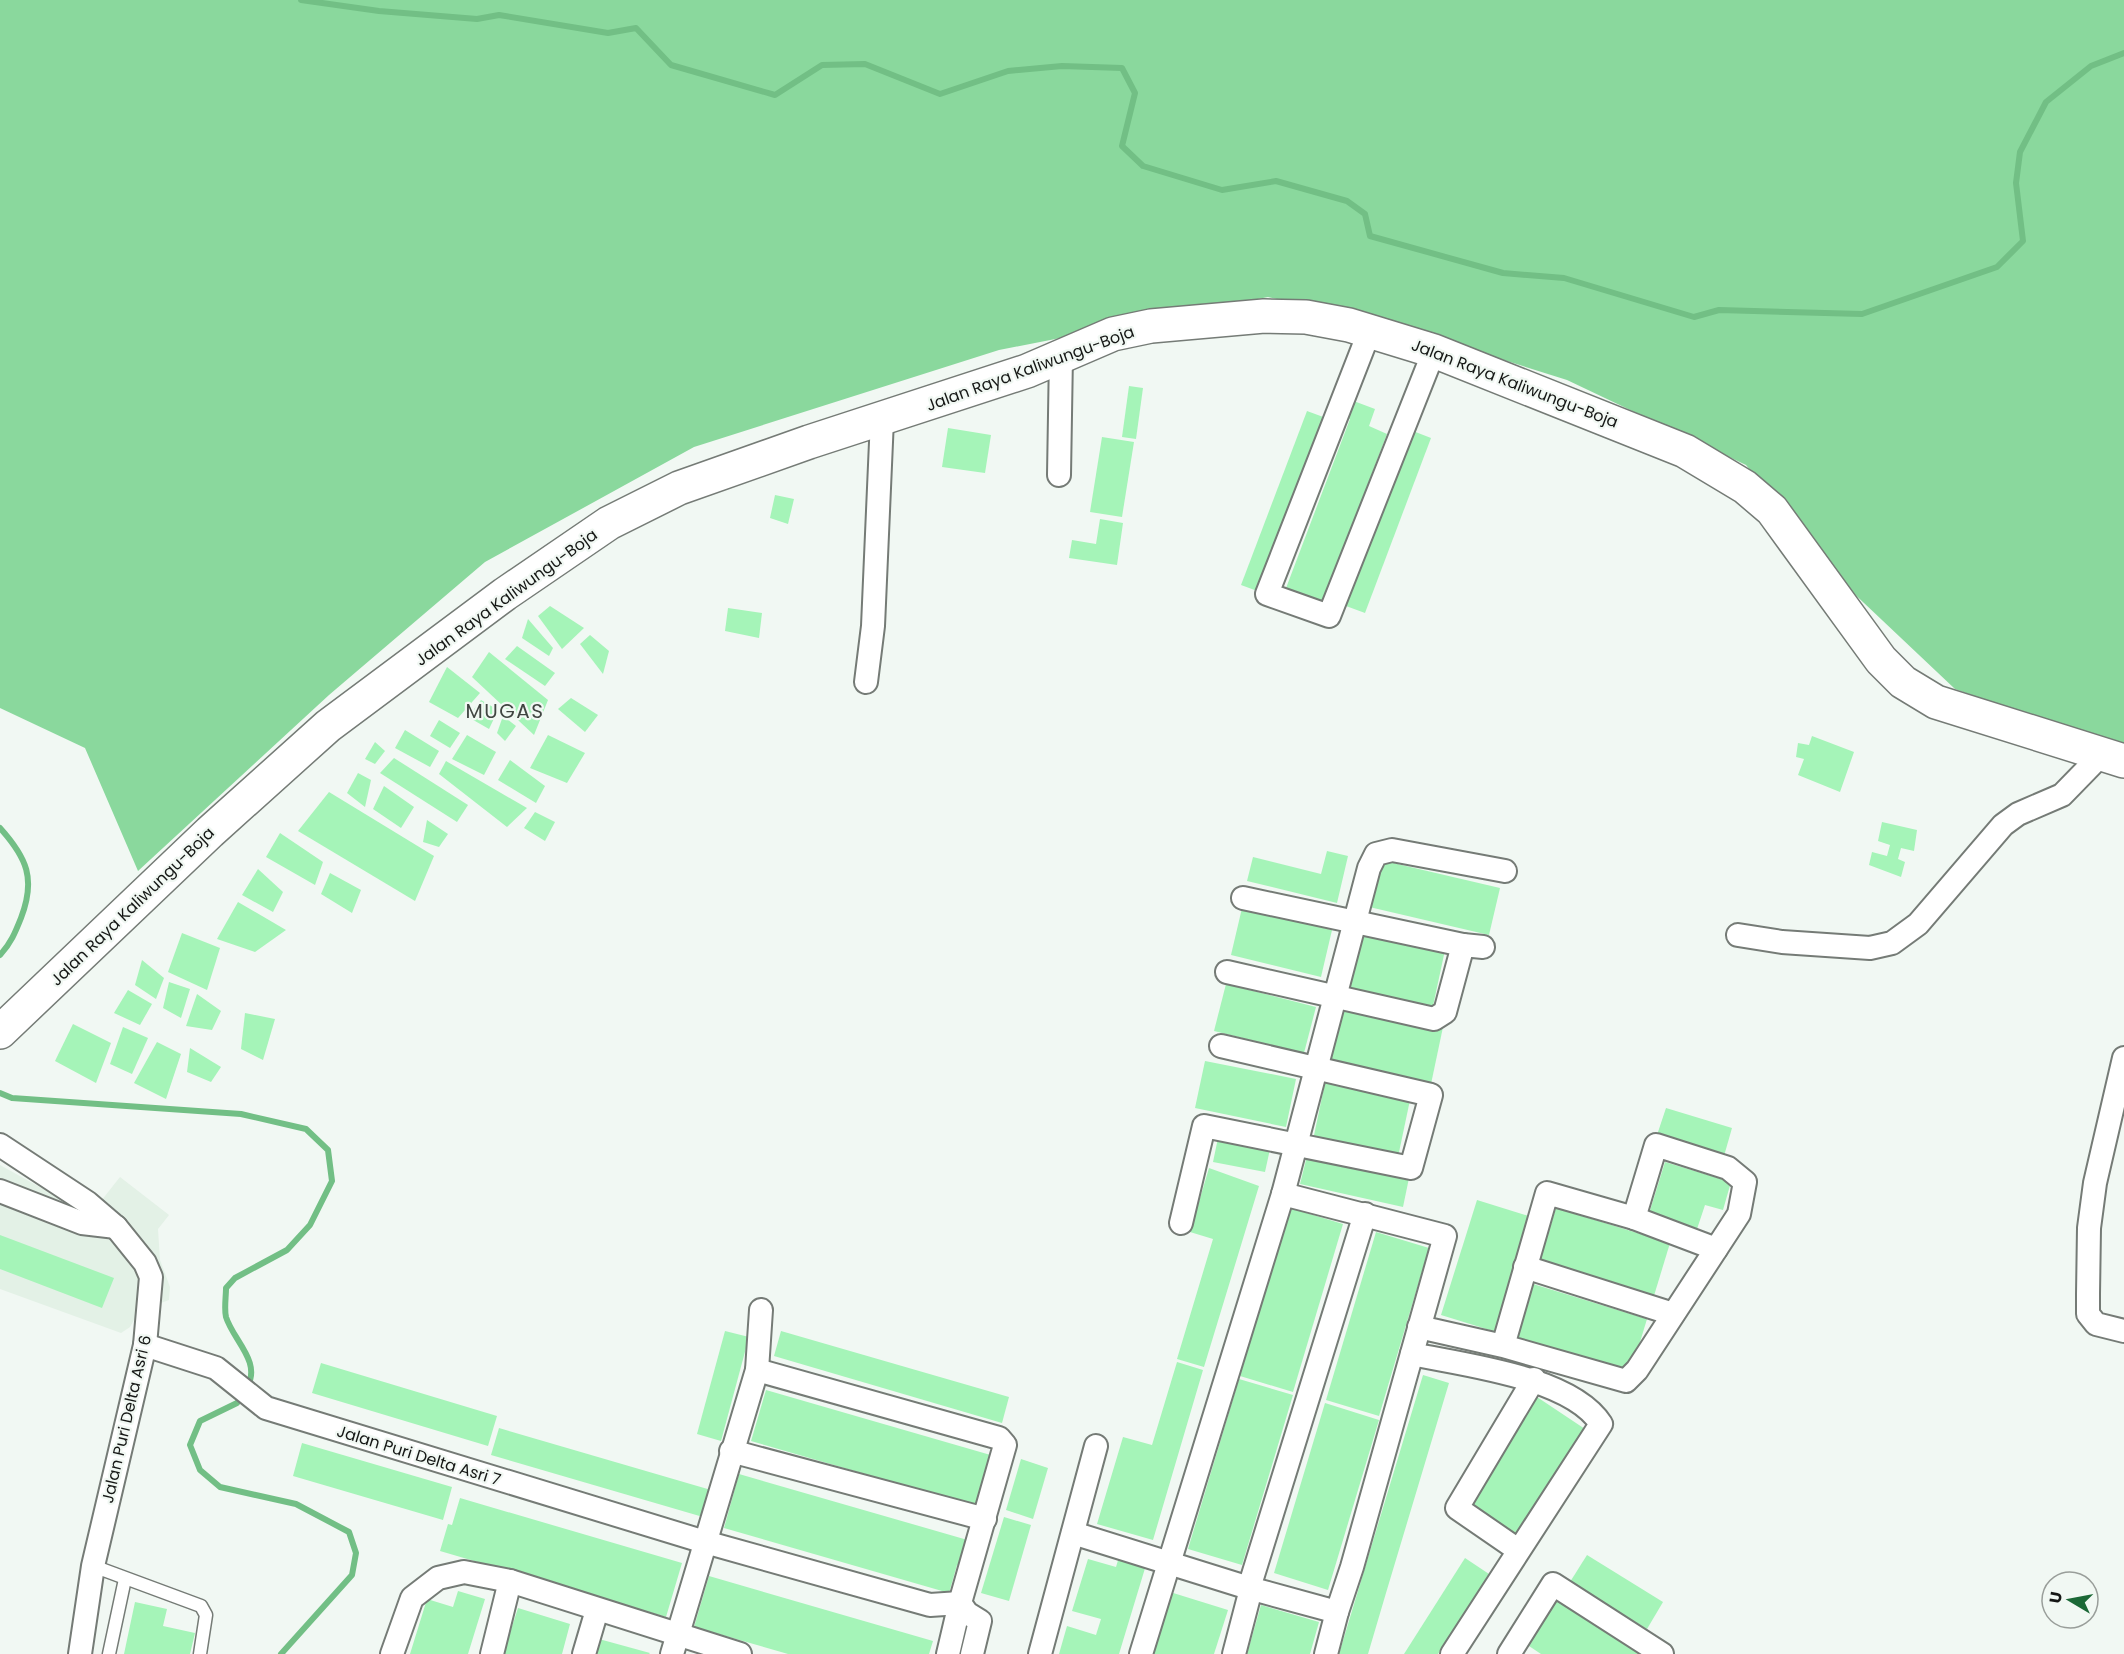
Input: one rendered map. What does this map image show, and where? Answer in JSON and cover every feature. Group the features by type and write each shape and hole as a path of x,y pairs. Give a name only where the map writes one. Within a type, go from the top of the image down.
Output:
{"main road":[{"name":"Jalan Raya Kaliwungu-Boja","path":"0,1032 210,831 328,726 556,558 609,523 679,488 809,442 1027,371 1113,334 1151,326 1209,320 1306,317 1370,330 1434,351 1685,451 1745,487 1772,510 1881,660 1903,682 1936,702 2112,758"}],"street":[{"path":"1370,330 1267,594 1329,616 1434,351"},
{"path":"1059,475 1061,355"},
{"path":"866,682 873,626 882,419"},
{"path":"1738,935 1782,942 1858,947 1892,943 1918,924 2003,825 2018,814 2062,795 2112,758"},
{"path":"1141,1654 1167,1562 1283,1194 1353,922 1372,858 1381,851 1392,850 1505,871"},
{"path":"1227,972 1434,1020 1445,1012 1473,946 1243,898"},
{"path":"1181,1223 1204,1126 1411,1168 1431,1095 1317,1066 1221,1046"},
{"path":"2124,1058 2095,1183 2089,1227 2088,1314 2096,1324 2124,1331"},
{"name":"Jalan Puri Delta Asri 6","path":"0,1145 88,1203 116,1227 145,1263 151,1277 145,1345 93,1566 80,1654"},
{"path":"1419,1327 1503,1346 1626,1380 1637,1370 1739,1214 1745,1182 1728,1168 1656,1145 1634,1218"},
{"path":"0,1191 82,1223 116,1227"},
{"path":"1503,1346 1547,1193 1634,1218 1716,1249"},
{"path":"1283,1194 1445,1236 1326,1654"},
{"path":"1234,1654 1250,1588 1365,1214"},
{"path":"1525,1267 1673,1314"},
{"path":"675,1644 757,1370 761,1310"},
{"name":"Jalan Puri Delta Asri 7","path":"145,1345 216,1368 266,1408 705,1542 930,1605 960,1603"},
{"path":"1412,1354 1534,1379 1593,1411 1601,1424 1452,1654"},
{"path":"757,1370 999,1438 1005,1445 960,1603 948,1654"},
{"path":"1518,1550 1457,1508 1534,1379"},
{"path":"1040,1654 1096,1446"},
{"path":"731,1451 985,1519"},
{"path":"1073,1533 1250,1588 1337,1612"},
{"path":"392,1654 412,1598 438,1578 464,1572 510,1581 597,1610 675,1644 740,1654"},
{"path":"492,1654 510,1581"},
{"path":"1516,1651 1553,1584 1662,1654"},
{"path":"960,1603 967,1612 980,1621 972,1654"},
{"path":"584,1654 597,1610"}],"lane":[{"path":"93,1566 125,1580 201,1606 206,1615 200,1654"},
{"path":"109,1654 125,1580"}],"shaded area":[{"path":"0,1165 90,1215 120,1177 169,1215 158,1229 160,1260 170,1287 169,1300 139,1311 130,1327 121,1333 0,1289"}],"green space":[{"path":"0,0 2124,0 2124,750 1955,689 1846,586 1746,465 1567,380 1386,323 1268,297 999,350 694,447 485,562 329,695 138,871 85,748 0,708"}],"building":[{"path":"1129,386 1143,388 1136,439 1122,437"},
{"path":"1351,400 1375,409 1369,426 1387,434 1320,610 1283,596 1350,419 1344,417"},
{"path":"1307,411 1326,418 1260,592 1241,585"},
{"path":"948,428 991,435 985,473 942,467"},
{"path":"1413,431 1431,438 1365,613 1346,606"},
{"path":"1102,437 1134,442 1122,517 1090,512"},
{"path":"775,495 794,499 788,524 770,518"},
{"path":"1100,519 1123,523 1117,565 1069,558 1072,540 1096,544"},
{"path":"550,606 584,628 562,649 538,616"},
{"path":"728,608 762,613 759,638 725,631"},
{"path":"528,619 553,648 549,656 522,638"},
{"path":"590,635 609,651 603,674 580,644"},
{"path":"517,646 555,673 545,686 505,659"},
{"path":"489,652 548,700 534,735 472,677"},
{"path":"447,667 480,693 458,718 429,702"},
{"path":"571,698 598,715 585,732 558,709"},
{"path":"481,700 498,710 489,729 468,717"},
{"path":"503,716 516,726 505,741 497,733"},
{"path":"439,720 460,733 450,748 430,736"},
{"path":"405,730 439,751 430,767 395,748"},
{"path":"467,735 496,752 484,775 452,759"},
{"path":"548,735 585,753 567,783 530,768"},
{"path":"1812,736 1854,752 1840,792 1798,775 1804,759 1796,757 1798,743 1809,745"},
{"path":"375,742 385,751 375,764 365,759"},
{"path":"394,758 468,805 457,822 380,773"},
{"path":"510,760 545,786 536,803 498,780"},
{"path":"446,761 527,808 507,827 439,774"},
{"path":"358,773 371,780 365,807 347,793"},
{"path":"384,786 414,807 401,828 373,809"},
{"path":"329,792 434,856 415,901 298,831"},
{"path":"535,812 555,822 545,841 524,828"},
{"path":"427,820 448,834 439,847 423,842"},
{"path":"1882,822 1917,830 1914,851 1901,848 1898,859 1905,862 1901,877 1869,865 1872,852 1887,856 1890,845 1878,841"},
{"path":"280,833 323,862 315,885 266,857"},
{"path":"1327,851 1348,856 1337,903 1247,881 1253,857 1321,874"},
{"path":"1376,859 1500,888 1489,935 1365,906"},
{"path":"258,869 283,892 273,912 242,895"},
{"path":"330,873 361,890 352,913 321,894"},
{"path":"238,902 286,930 255,952 217,939"},
{"path":"1242,908 1332,930 1321,977 1231,955"},
{"path":"1361,931 1445,950 1433,1006 1349,988"},
{"path":"182,933 220,948 207,990 168,972"},
{"path":"142,960 164,978 156,999 135,985"},
{"path":"169,982 190,989 181,1018 163,1008"},
{"path":"1226,984 1316,1007 1304,1053 1214,1031"},
{"path":"128,990 152,1004 140,1025 114,1013"},
{"path":"197,994 221,1011 212,1030 186,1026"},
{"path":"1343,1005 1443,1027 1431,1084 1330,1062"},
{"path":"245,1013 275,1019 263,1060 241,1049"},
{"path":"73,1024 111,1043 96,1083 55,1061"},
{"path":"123,1027 148,1038 132,1074 110,1064"},
{"path":"157,1042 181,1054 166,1099 134,1083"},
{"path":"190,1048 221,1067 211,1082 187,1072"},
{"path":"1205,1061 1296,1079 1286,1127 1195,1108"},
{"path":"1325,1083 1410,1100 1398,1157 1313,1140"},
{"path":"1666,1108 1732,1128 1724,1156 1657,1135"},
{"path":"1218,1138 1270,1149 1265,1172 1213,1162"},
{"path":"1307,1156 1409,1178 1403,1207 1300,1184"},
{"path":"1665,1162 1731,1182 1723,1210 1705,1205 1696,1232 1648,1217"},
{"path":"1209,1168 1259,1186 1204,1367 1177,1359 1213,1239 1190,1232"},
{"path":"1477,1200 1532,1217 1496,1332 1441,1315"},
{"path":"1290,1208 1343,1224 1293,1392 1240,1376"},
{"path":"1556,1208 1670,1243 1653,1299 1539,1263"},
{"path":"1376,1232 1429,1248 1379,1416 1326,1400"},
{"path":"0,1235 114,1278 102,1308 0,1269"},
{"path":"1533,1284 1647,1319 1630,1375 1516,1339"},
{"path":"725,1331 749,1337 721,1441 697,1434"},
{"path":"781,1331 1009,1397 1002,1423 774,1356"},
{"path":"1177,1362 1203,1370 1153,1540 1097,1524 1123,1437 1152,1445"},
{"path":"321,1363 497,1416 488,1446 312,1393"},
{"path":"1423,1375 1449,1383 1368,1654 1339,1654"},
{"path":"1239,1379 1293,1395 1242,1565 1188,1549"},
{"path":"766,1390 994,1456 979,1507 751,1441"},
{"path":"1537,1397 1585,1429 1516,1534 1468,1503"},
{"path":"1325,1403 1379,1420 1328,1590 1274,1573"},
{"path":"499,1428 711,1490 703,1517 491,1455"},
{"path":"302,1443 452,1487 443,1520 293,1476"},
{"path":"1021,1459 1048,1468 1033,1519 1006,1510"},
{"path":"739,1474 971,1541 964,1567 957,1565 949,1593 724,1528"},
{"path":"460,1498 682,1563 666,1617 440,1551 448,1524 452,1525"},
{"path":"1004,1517 1031,1525 1009,1601 981,1593"},
{"path":"1587,1555 1663,1602 1647,1629 1570,1582"},
{"path":"1119,1557 1146,1565 1119,1654 1059,1654 1067,1626 1096,1635 1101,1619 1072,1611 1088,1559 1116,1567"},
{"path":"1465,1558 1489,1574 1470,1604 1438,1654 1404,1654"},
{"path":"709,1576 933,1641 929,1654 788,1654 694,1627"},
{"path":"458,1591 485,1599 468,1654 410,1654 427,1599 453,1607"},
{"path":"1170,1592 1228,1610 1214,1654 1151,1654"},
{"path":"1558,1596 1646,1654 1541,1654 1526,1644"},
{"path":"135,1602 167,1609 163,1626 195,1633 190,1654 124,1654"},
{"path":"1261,1605 1319,1622 1310,1654 1247,1654"},
{"path":"518,1608 570,1624 562,1654 503,1654"},
{"path":"599,1639 650,1653 595,1654"}],"waterway":[{"path":"301,0 379,11 477,19 499,15 608,33 636,28 671,65 775,95 822,65 865,64 940,94 1008,71 1062,66 1122,68 1135,93 1122,146 1143,166 1222,190 1276,181 1347,201 1365,214 1370,236 1503,273 1564,278 1694,317 1719,310 1862,314 1997,267 2023,241 2016,183 2020,152 2046,102 2091,66 2124,53"},
{"path":"0,828 17,849 28,880 26,904 21,918 12,938 0,955"},
{"path":"0,1093 12,1098 241,1114 306,1129 328,1150 332,1181 310,1225 287,1250 235,1278 226,1288 226,1317 245,1351 251,1369 251,1378 247,1387"},
{"path":"242,1396 237,1403 200,1421 190,1445 200,1470 220,1487 296,1504 349,1532 356,1553 352,1575 281,1654"}],"district":[{"name":"MUGAS","path":"505,711"}]}
